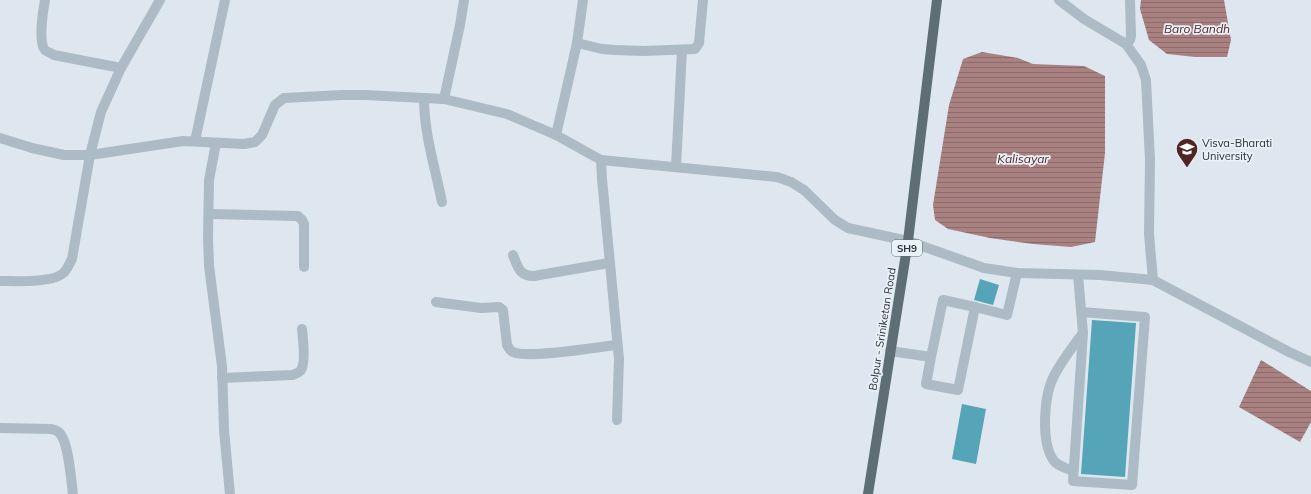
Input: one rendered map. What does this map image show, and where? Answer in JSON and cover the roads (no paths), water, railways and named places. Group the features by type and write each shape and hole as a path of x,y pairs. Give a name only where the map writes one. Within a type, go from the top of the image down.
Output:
{"main road":[{"name":"Bolpur - Sriniketan Road","path":"868,494 908,242 937,0"}],"street":[{"path":"45,0 42,38 42,45 45,50 54,54 121,68"},
{"path":"0,281 46,280 56,278 63,274 68,267 72,259 90,155 101,112 121,68 160,0"},
{"path":"195,141 225,0"},
{"path":"444,99 464,0"},
{"path":"556,135 577,43 583,0"},
{"path":"577,43 602,49 615,50 695,49 698,46 703,0"},
{"path":"1059,0 1084,20 1126,44 1141,65 1146,80 1150,160 1149,234 1153,280"},
{"path":"1126,44 1130,40 1131,36 1130,0"},
{"path":"676,167 682,50"},
{"path":"0,138 32,148 64,155 90,155 172,142 195,141 244,144 256,142 262,135 275,105 284,98 342,95 444,99 507,114 556,135 601,160 777,177 791,182 804,190 835,220 848,228 908,242 984,268 1017,273 1108,276 1153,280 1311,362"},
{"path":"424,98 424,116 428,148 442,202"},
{"path":"216,143 209,180 209,266 220,348 224,430 230,494"},
{"path":"601,160 609,262 619,359 616,420"},
{"path":"209,214 300,217 304,224 304,267"},
{"path":"513,255 519,269 527,276 609,262"},
{"path":"975,307 958,390 926,384 943,300 975,307 1007,315 1017,273"},
{"path":"1078,275 1081,312 1083,332 1072,481 1132,485 1145,317 1081,312"},
{"path":"436,302 480,308 501,308 503,310 507,346 514,353 540,354 617,345"},
{"path":"222,378 292,375 297,373 301,370 304,362 302,328"},
{"path":"1073,471 1059,466 1054,460 1048,447 1045,427 1047,401 1054,375 1083,332"},
{"path":"890,351 931,358"},
{"path":"0,428 51,428 56,430 62,436 65,443 73,494"}],"water":[{"name":"Baro Bandh","path":"1141,0 1224,0 1231,40 1227,57 1195,57 1167,54 1149,40 1140,9"},
{"name":"Kalisayar","path":"982,52 1018,58 1033,64 1084,66 1105,76 1105,153 1095,242 1071,247 1033,244 990,238 948,229 935,220 933,205 949,105 963,59"},
{"path":"1261,360 1311,391 1311,422 1300,442 1239,407"}],"place":[{"name":"Visva-Bharati University","path":"1187,168"}]}
